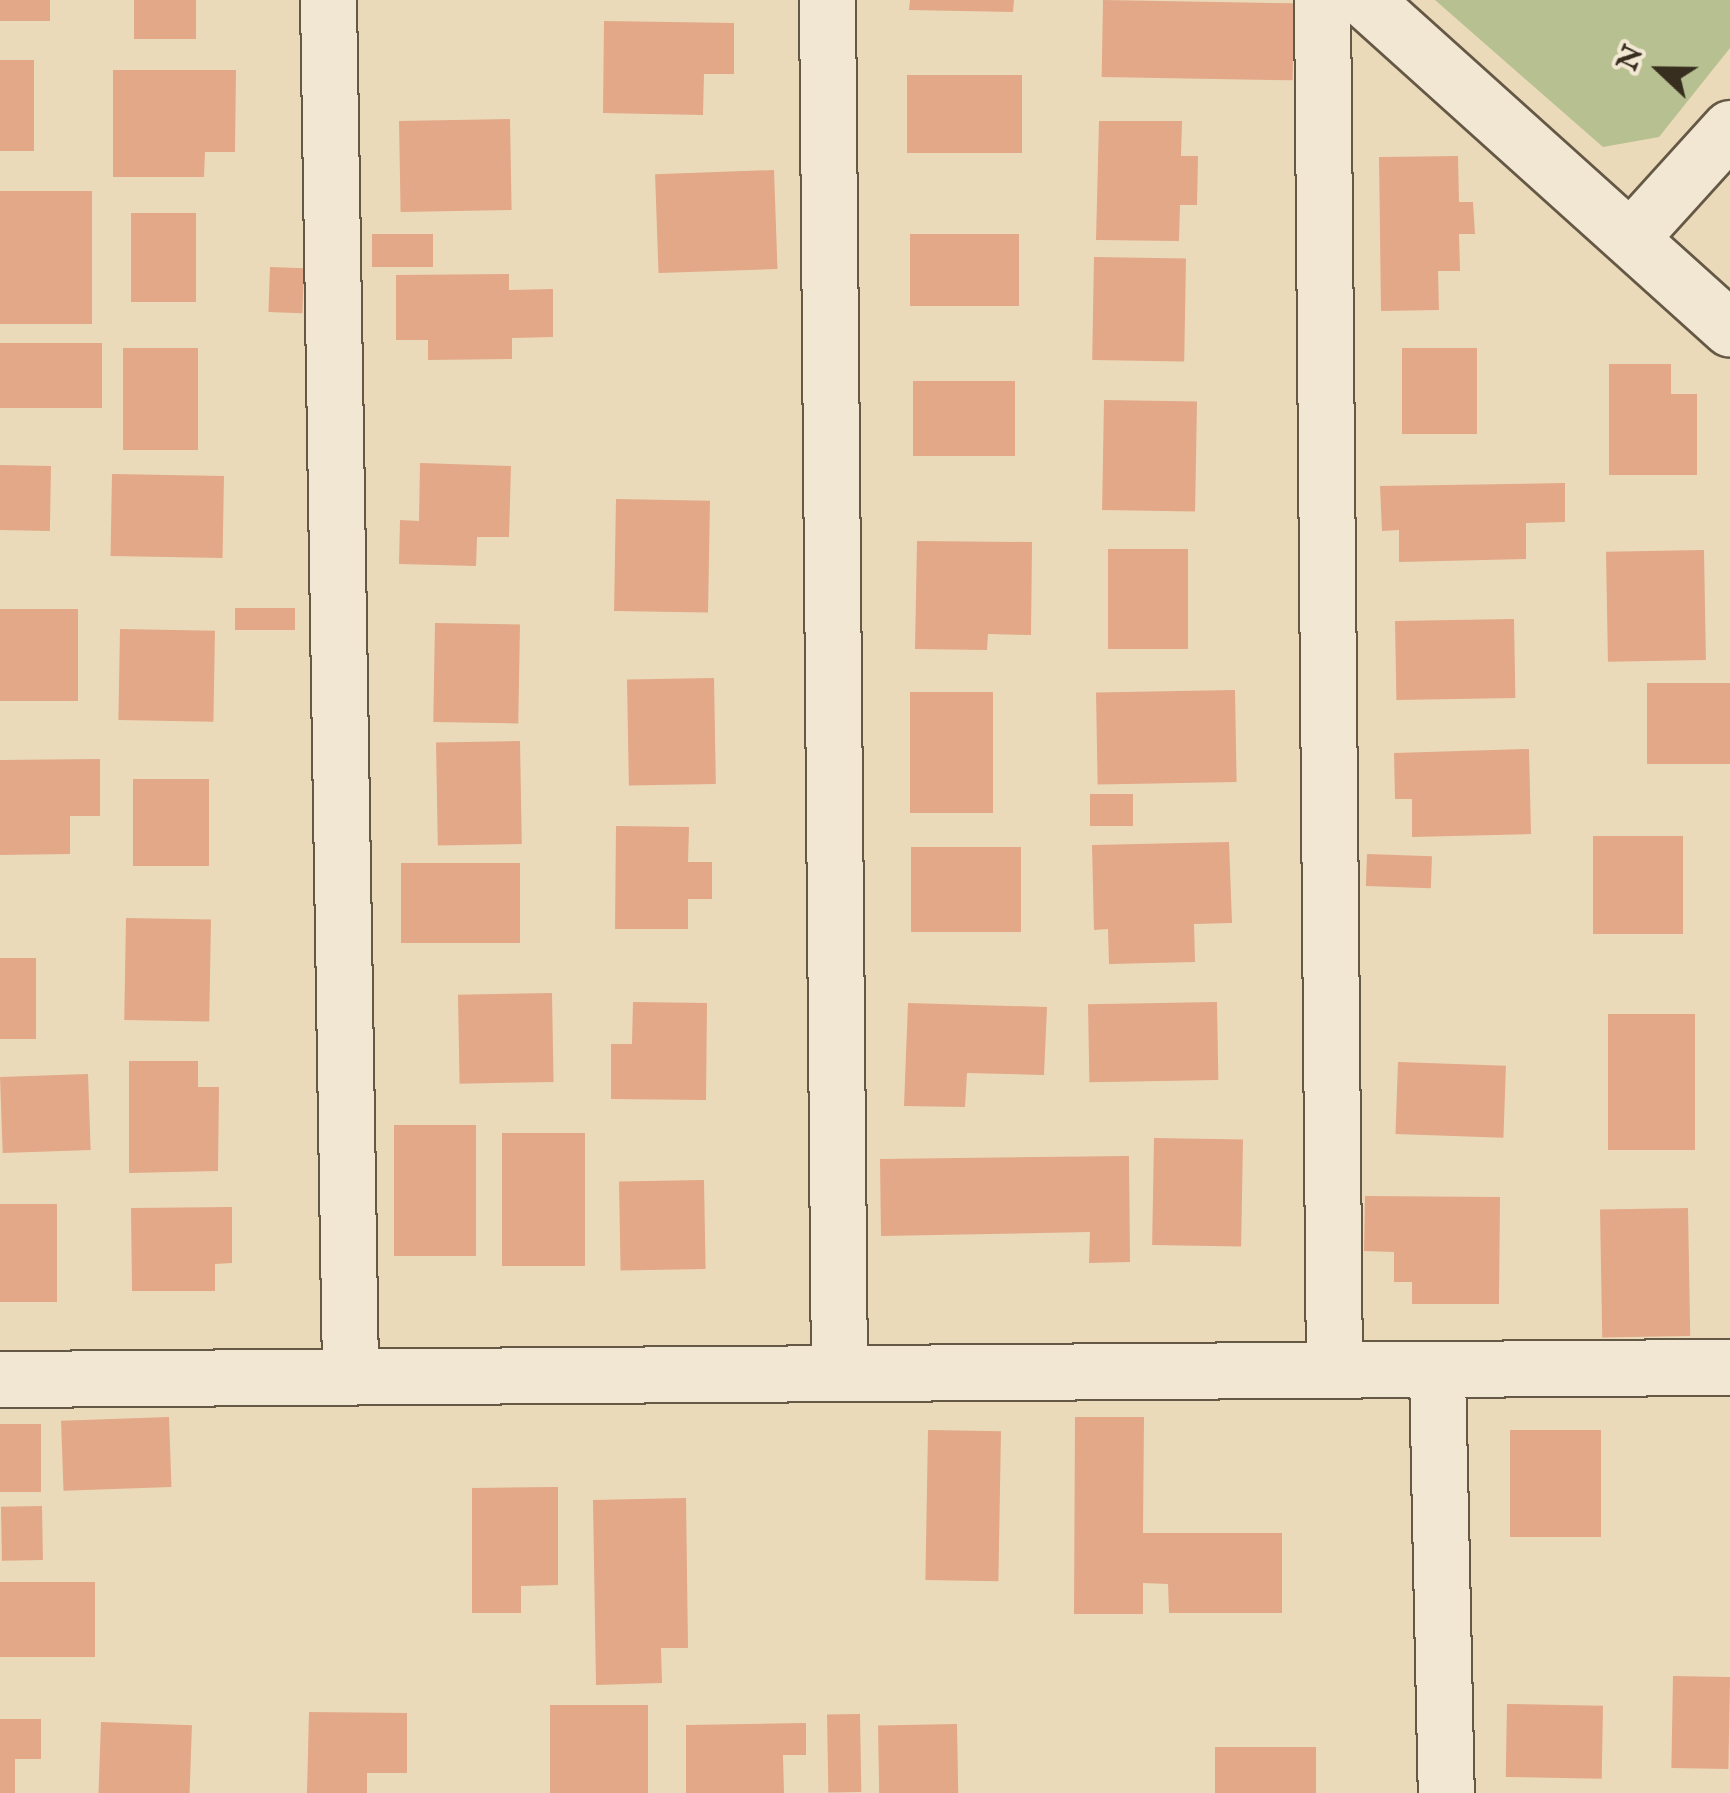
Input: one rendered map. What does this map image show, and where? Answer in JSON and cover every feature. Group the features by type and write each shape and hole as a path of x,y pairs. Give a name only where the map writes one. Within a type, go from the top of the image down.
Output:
{"street":[{"path":"328,0 350,1370"},
{"path":"827,0 839,1367"},
{"path":"1322,0 1334,1368"},
{"path":"1366,0 1632,236 1730,329"},
{"path":"1632,236 1730,128"},
{"path":"0,1379 350,1370 1334,1368 1437,1373 1730,1367"},
{"path":"1437,1373 1446,1793"}],"green space":[{"path":"1435,0 1730,0 1730,48 1659,137 1603,147"}],"building":[{"path":"0,0 50,0 50,21 0,21"},
{"path":"134,0 196,0 196,39 134,39"},
{"path":"910,0 1014,0 1013,12 909,10"},
{"path":"1103,0 1294,3 1293,80 1102,77"},
{"path":"604,21 734,23 734,74 704,74 703,115 603,113"},
{"path":"0,60 34,60 34,151 0,151"},
{"path":"113,70 236,70 235,152 205,152 204,177 113,177"},
{"path":"907,75 1022,75 1022,153 907,153"},
{"path":"510,119 512,210 401,212 399,121"},
{"path":"1099,121 1182,121 1181,156 1198,156 1197,205 1180,205 1179,241 1096,240"},
{"path":"1458,156 1459,202 1473,202 1475,234 1459,234 1460,271 1438,271 1439,310 1381,311 1379,157"},
{"path":"774,170 777,269 659,273 655,174"},
{"path":"0,191 92,191 92,324 0,324"},
{"path":"131,213 196,213 196,302 131,302"},
{"path":"372,234 433,234 433,267 372,267"},
{"path":"910,234 1019,234 1019,306 910,306"},
{"path":"1094,257 1186,259 1184,362 1092,360"},
{"path":"270,267 304,268 302,313 268,312"},
{"path":"509,274 509,290 553,289 553,337 512,338 512,359 428,360 428,340 396,340 396,275"},
{"path":"0,343 102,343 102,408 0,408"},
{"path":"123,348 198,348 198,450 123,450"},
{"path":"1402,348 1477,348 1477,434 1402,434"},
{"path":"1609,364 1671,364 1671,394 1697,394 1697,475 1609,475"},
{"path":"913,381 1015,381 1015,456 913,456"},
{"path":"1104,400 1197,402 1195,512 1102,510"},
{"path":"420,463 511,466 509,537 477,537 476,566 399,564 400,520 419,521"},
{"path":"0,465 51,466 50,531 0,530"},
{"path":"112,474 224,476 223,558 111,556"},
{"path":"1565,483 1565,522 1526,523 1526,559 1399,562 1399,530 1382,531 1380,486"},
{"path":"616,499 710,501 708,613 614,611"},
{"path":"917,541 1032,542 1031,635 988,634 987,650 915,649"},
{"path":"1108,549 1188,549 1188,649 1108,649"},
{"path":"1704,550 1706,660 1608,662 1606,552"},
{"path":"235,608 295,608 295,630 235,630"},
{"path":"0,609 78,609 78,701 0,701"},
{"path":"1514,619 1515,698 1396,700 1395,621"},
{"path":"435,623 520,624 518,723 433,722"},
{"path":"120,629 215,631 213,722 118,720"},
{"path":"714,678 716,784 629,786 627,680"},
{"path":"1647,683 1730,683 1730,764 1647,764"},
{"path":"1235,690 1237,782 1098,784 1096,692"},
{"path":"910,692 993,692 993,813 910,813"},
{"path":"520,741 522,844 438,845 436,742"},
{"path":"1529,749 1531,834 1412,837 1412,799 1395,799 1394,753"},
{"path":"100,759 100,816 70,816 70,854 0,855 0,760"},
{"path":"133,779 209,779 209,866 133,866"},
{"path":"1090,794 1133,794 1133,826 1090,826"},
{"path":"616,826 689,827 688,862 712,862 712,899 688,899 688,929 615,929"},
{"path":"1593,836 1683,836 1683,934 1593,934"},
{"path":"1229,842 1232,923 1194,924 1195,962 1109,964 1108,929 1094,930 1092,845"},
{"path":"911,847 1021,847 1021,932 911,932"},
{"path":"1367,854 1432,856 1431,888 1366,886"},
{"path":"401,863 520,863 520,943 401,943"},
{"path":"126,918 211,919 209,1021 124,1020"},
{"path":"0,958 36,958 36,1039 0,1039"},
{"path":"552,993 554,1082 460,1084 458,995"},
{"path":"633,1002 707,1003 706,1100 611,1099 611,1044 632,1044"},
{"path":"1217,1002 1218,1080 1089,1082 1088,1004"},
{"path":"908,1003 1047,1007 1044,1075 967,1073 965,1107 904,1106"},
{"path":"1608,1014 1695,1014 1695,1150 1608,1150"},
{"path":"129,1061 198,1061 198,1087 219,1087 218,1171 129,1173"},
{"path":"1398,1062 1506,1066 1503,1138 1395,1134"},
{"path":"88,1074 91,1150 3,1153 0,1077"},
{"path":"394,1125 476,1125 476,1256 394,1256"},
{"path":"502,1133 585,1133 585,1266 502,1266"},
{"path":"1154,1138 1243,1140 1241,1247 1152,1245"},
{"path":"1129,1156 1130,1262 1089,1263 1090,1232 881,1236 880,1159"},
{"path":"704,1180 706,1269 621,1270 619,1181"},
{"path":"1365,1196 1500,1197 1499,1304 1412,1304 1412,1282 1394,1282 1394,1252 1364,1251"},
{"path":"0,1204 57,1204 57,1302 0,1302"},
{"path":"232,1207 232,1263 215,1264 215,1291 132,1291 131,1208"},
{"path":"1688,1208 1690,1336 1602,1338 1600,1210"},
{"path":"169,1417 171,1487 64,1491 61,1421"},
{"path":"1075,1417 1144,1417 1143,1533 1282,1533 1282,1613 1169,1613 1168,1584 1143,1583 1143,1614 1074,1614"},
{"path":"0,1424 41,1424 41,1492 0,1492"},
{"path":"928,1430 1001,1431 998,1581 925,1580"},
{"path":"1510,1430 1601,1430 1601,1537 1510,1537"},
{"path":"558,1487 558,1585 521,1586 521,1613 472,1613 472,1488"},
{"path":"686,1498 688,1648 661,1648 662,1683 596,1685 593,1500"},
{"path":"42,1506 43,1560 2,1561 1,1507"},
{"path":"0,1582 95,1582 95,1657 0,1657"},
{"path":"1673,1676 1730,1677 1728,1769 1671,1768"},
{"path":"1507,1704 1603,1706 1602,1779 1506,1777"},
{"path":"550,1705 648,1705 648,1793 550,1793"},
{"path":"309,1712 407,1713 407,1773 367,1773 367,1793 307,1793"},
{"path":"860,1714 861,1792 828,1793 827,1715"},
{"path":"0,1719 41,1719 41,1759 15,1759 15,1793 0,1793"},
{"path":"101,1722 192,1725 190,1793 99,1793"},
{"path":"806,1723 806,1755 783,1755 784,1793 686,1793 686,1725"},
{"path":"957,1724 958,1793 879,1793 878,1725"},
{"path":"1215,1747 1316,1747 1316,1793 1215,1793"}]}
